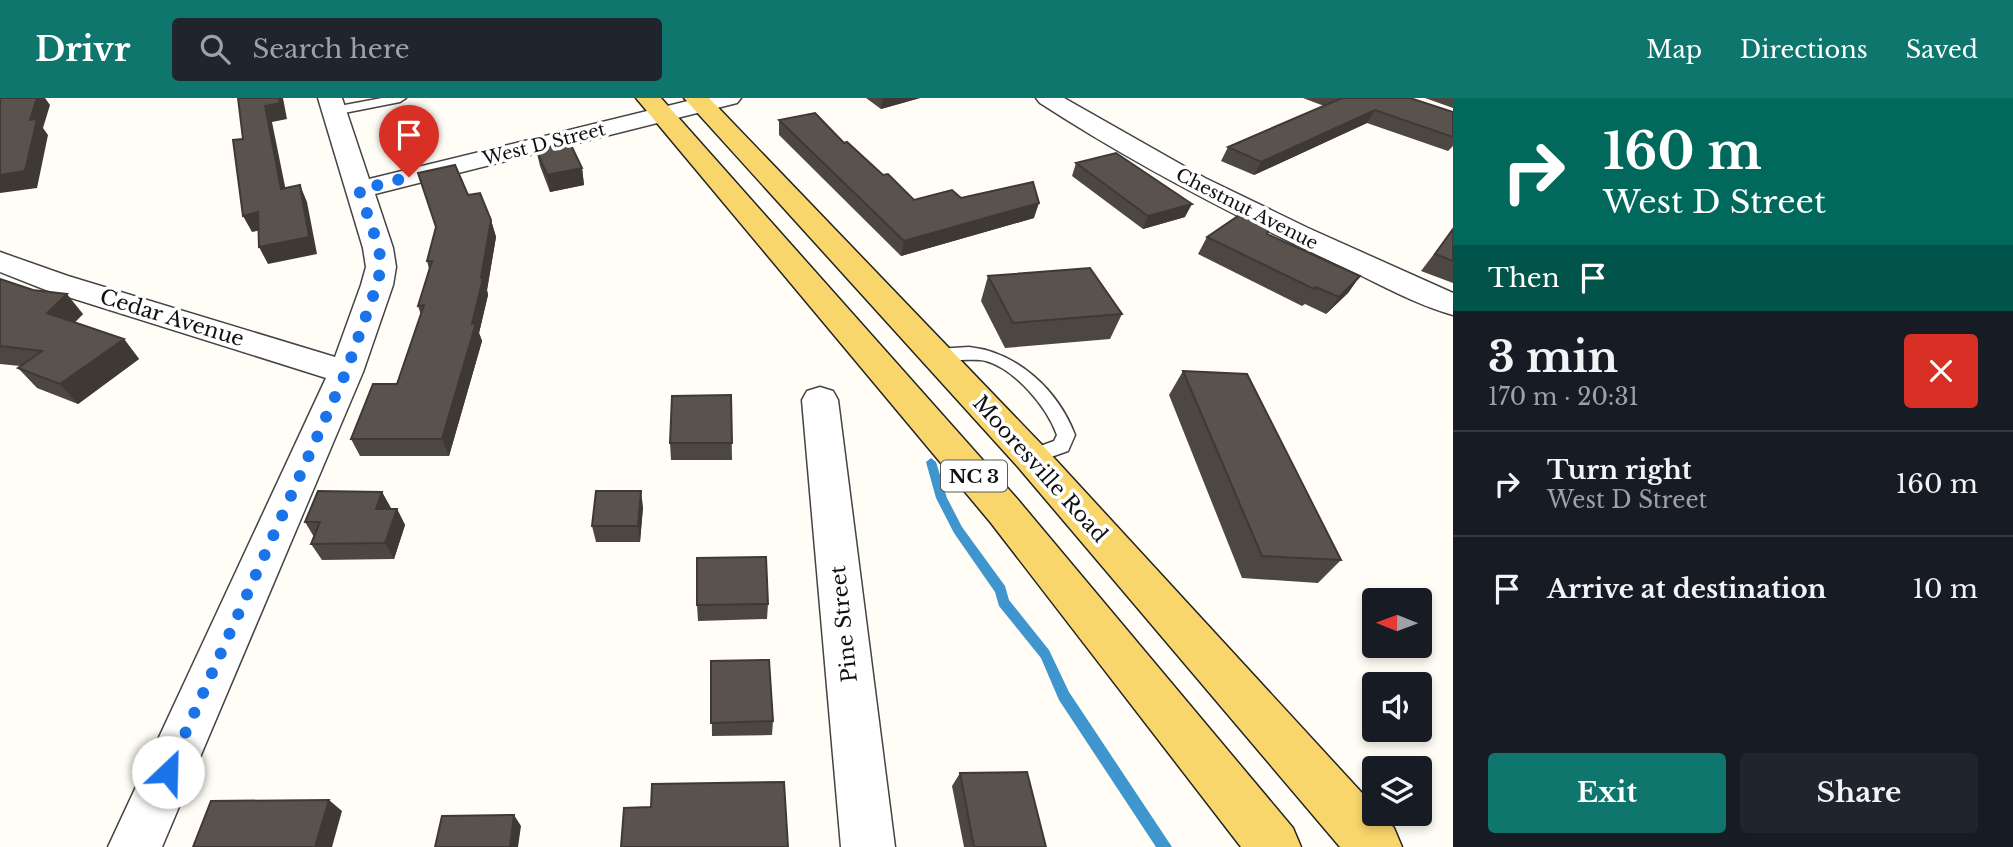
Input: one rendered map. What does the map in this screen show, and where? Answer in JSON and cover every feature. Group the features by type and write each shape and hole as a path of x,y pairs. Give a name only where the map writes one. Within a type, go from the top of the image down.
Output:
{"main road":[{"name":"Mooresville Road","path":"709,100 936,355 1031,457 1375,847"},
{"name":"NC 3","path":"655,106 1005,512 1274,847"}],"street":[{"name":"Chestnut Avenue","path":"1048,98 1091,127 1217,196 1292,233 1453,304"},
{"name":"West D Street","path":"359,190 655,106 709,100"},
{"path":"135,847 346,372 377,285 381,267 379,248 332,105"},
{"name":"Cedar Avenue","path":"0,261 57,283 346,372"},
{"name":"Pine Street","path":"820,400 868,847"}],"lane":[{"path":"332,105 400,98"},
{"path":"936,355 972,352 999,359 1020,371 1062,422 1066,435 1061,446 1031,457"}],"building":[{"path":"0,98 37,98 30,120 37,119 25,171 0,175"},
{"path":"238,98 279,98 280,103 265,106 281,189 300,185 309,237 259,247 258,212 243,216 233,140 243,139"},
{"path":"1342,98 1410,98 1453,112 1453,137 1375,110 1261,162 1228,147"},
{"path":"815,113 844,143 847,142 883,175 888,174 914,200 952,190 961,198 1033,182 1039,203 904,241 779,120"},
{"path":"570,143 582,168 547,175 536,149"},
{"path":"1116,153 1192,204 1148,216 1076,163"},
{"path":"455,165 468,195 480,193 491,220 483,278 472,324 476,323 442,439 351,439 373,384 397,384 424,305 418,306 432,261 427,261 436,227 418,173"},
{"path":"1241,214 1270,226 1267,234 1360,276 1339,297 1316,287 1314,289 1207,237"},
{"path":"1453,229 1453,261 1435,254"},
{"path":"1090,268 1122,314 1013,323 988,276"},
{"path":"0,279 33,290 67,294 47,313 124,339 60,384 18,368 42,351 0,346"},
{"path":"1183,371 1247,374 1341,560 1262,556"},
{"path":"731,395 732,443 670,443 672,396"},
{"path":"318,491 382,492 376,509 397,509 385,543 311,544 320,522 305,522"},
{"path":"596,491 641,491 638,526 592,526"},
{"path":"766,557 768,604 697,605 697,558"},
{"path":"769,660 773,721 711,723 711,661"},
{"path":"1027,772 1046,847 974,847 960,773"},
{"path":"784,782 788,847 621,847 624,808 651,807 652,784"},
{"path":"329,800 315,847 193,847 211,801"},
{"path":"514,815 510,847 435,847 442,816"}],"waterway":[{"path":"931,462 942,498 958,530 1001,590 1003,602 1045,654 1064,696 1165,847"}],"route":[{"path":"168,772 346,372 377,285 381,267 379,248 359,190 409,177"}]}
